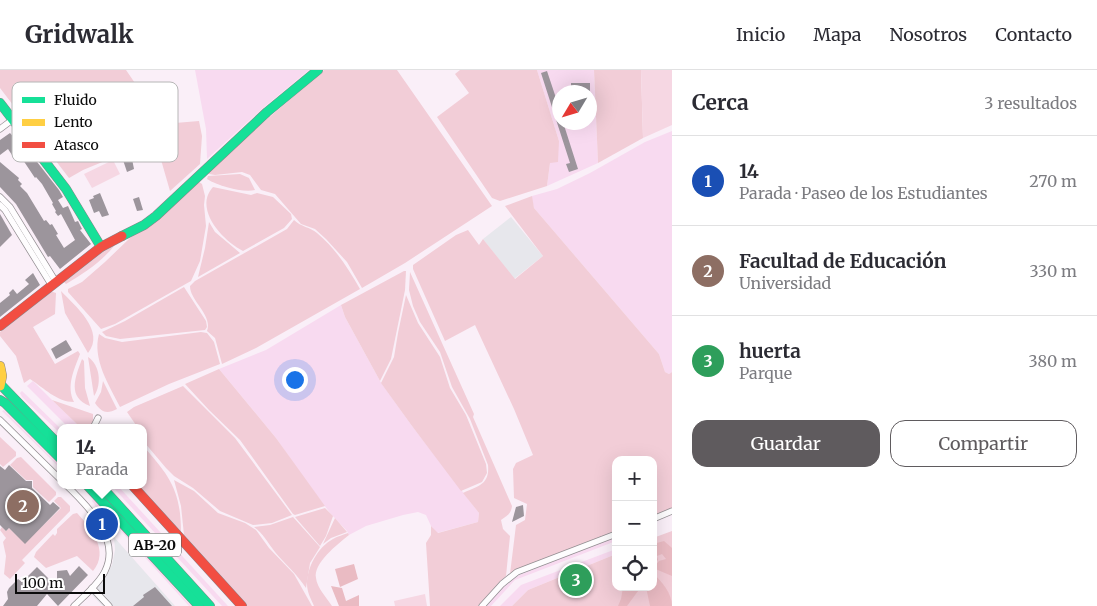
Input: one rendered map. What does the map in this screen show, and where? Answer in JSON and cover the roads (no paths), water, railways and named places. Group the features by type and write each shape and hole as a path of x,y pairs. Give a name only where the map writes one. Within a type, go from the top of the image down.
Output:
{"street":[{"path":"0,326 101,247 144,225 156,216 267,112 318,70"},
{"path":"0,103 12,120 0,129"},
{"path":"45,162 66,189 101,247"},
{"path":"0,197 10,207 54,284"},
{"path":"0,204 54,284"},
{"path":"0,366 2,376 0,385 57,443"},
{"path":"0,400 57,455"},
{"path":"95,424 98,418"},
{"path":"0,420 57,476"},
{"path":"70,489 95,517 108,540 110,556 104,573 74,606"},
{"name":"AB-20","path":"91,489 198,606"},
{"name":"AB-20","path":"104,489 210,606"},
{"path":"136,489 242,606"},
{"path":"657,517 672,511"},
{"path":"482,606 502,584 517,572 612,536"},
{"path":"92,588 109,606"}],"place":[{"name":"Facultad de Educación","path":"23,506"},
{"name":"14","path":"102,524"},
{"name":"huerta","path":"576,580"}]}
